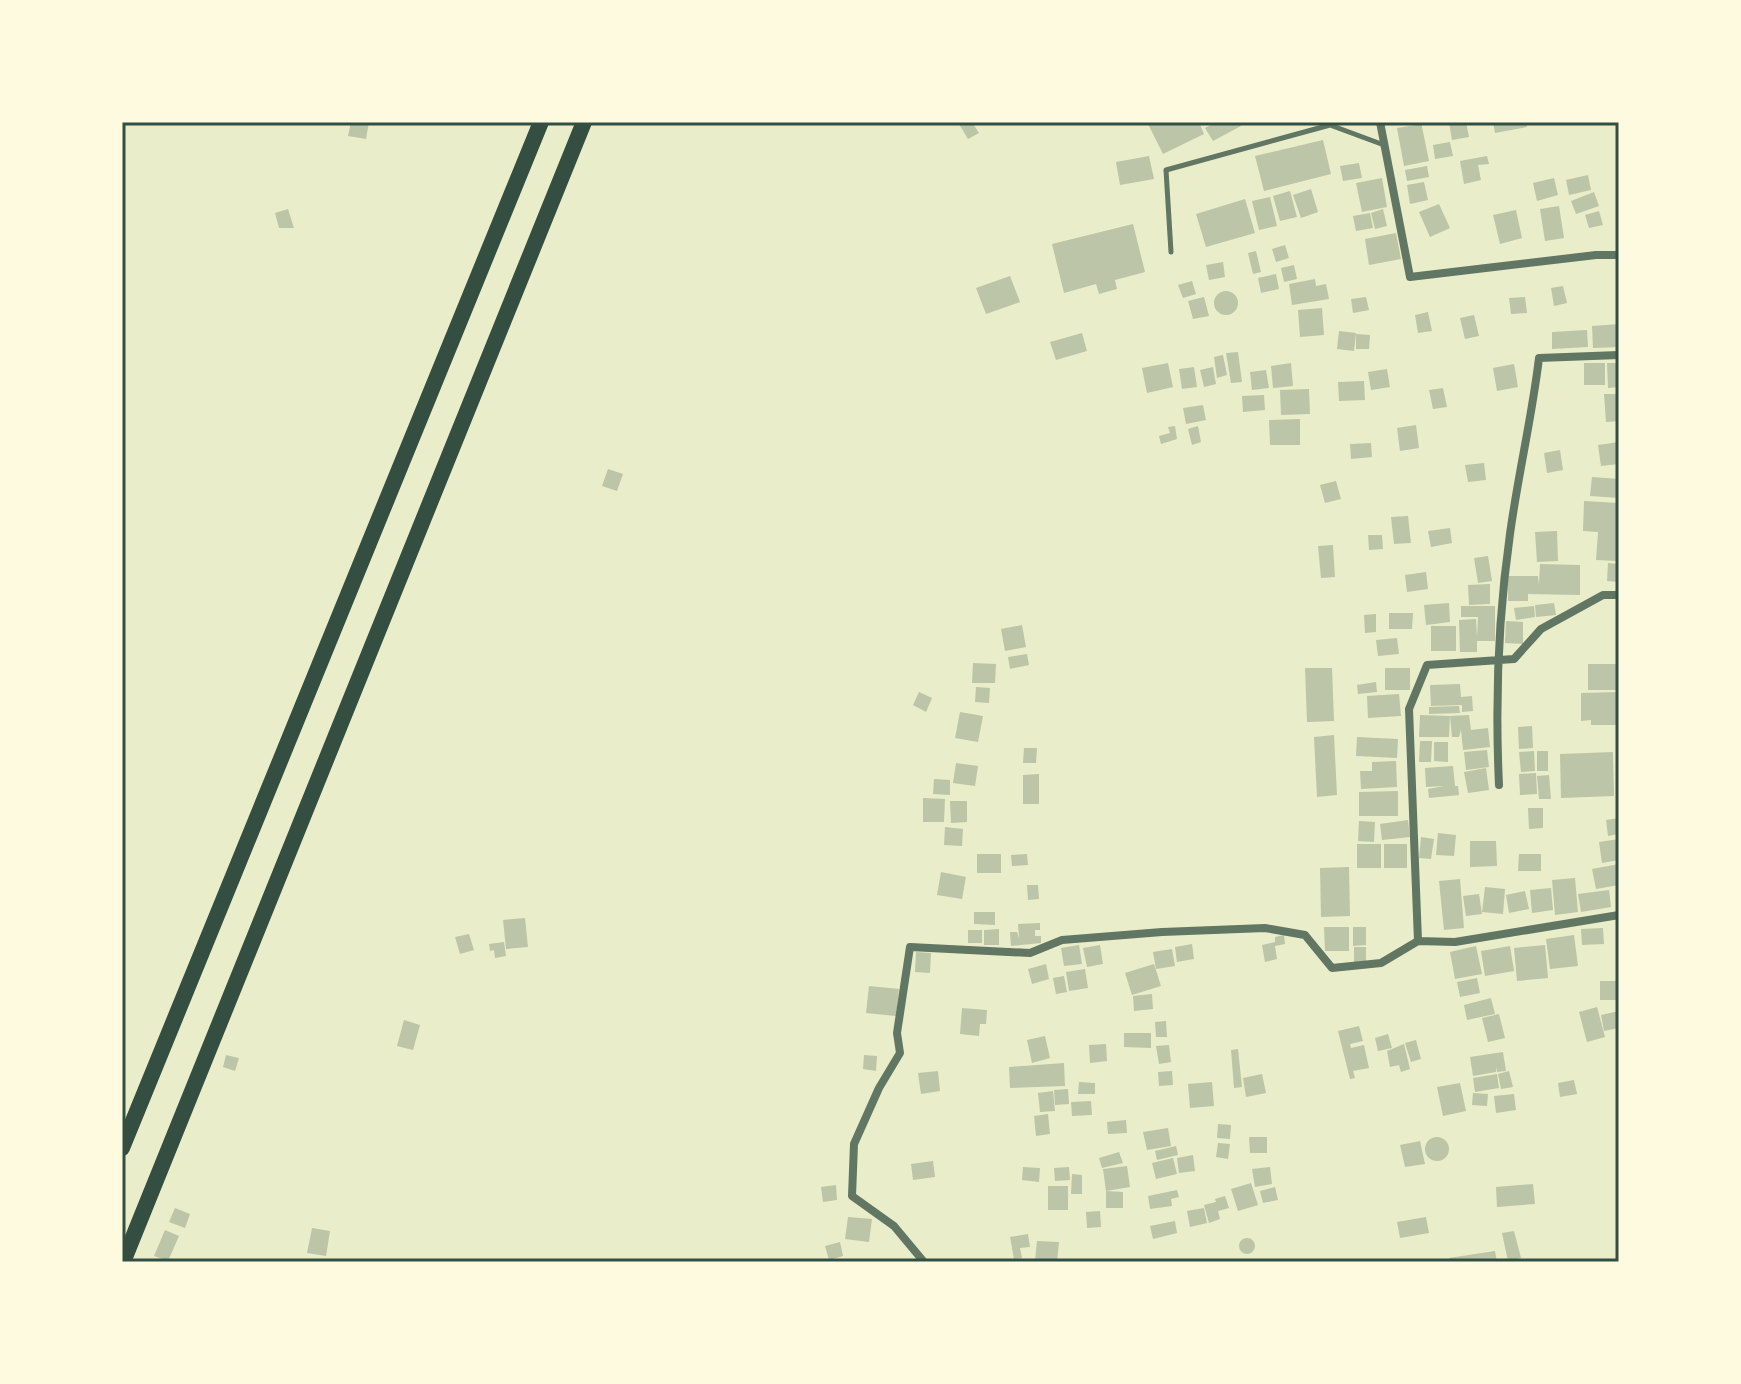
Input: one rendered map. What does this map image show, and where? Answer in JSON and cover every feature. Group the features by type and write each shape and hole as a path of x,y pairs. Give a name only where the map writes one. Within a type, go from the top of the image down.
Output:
{"highway":[{"path":"122,1148 541,122"},
{"path":"123,1262 584,122"}],"street":[{"path":"1380,122 1410,277 1596,255 1619,255"},
{"path":"1499,785 1496,660 1510,534 1539,358 1619,355"},
{"path":"1418,941 1409,709 1427,665 1514,659 1541,629 1603,595 1619,595"},
{"path":"924,1262 894,1226 852,1196 854,1144 879,1088 900,1053 897,1033 910,947 1030,953 1062,940 1265,928 1305,935 1332,968 1381,963 1418,941 1455,942 1619,915"}],"lane":[{"path":"1171,252 1166,170 1330,125 1384,145"}],"building":[{"path":"351,122 369,122 366,139 348,136"},
{"path":"972,122 979,133 968,139 959,124"},
{"path":"1147,122 1199,122 1204,134 1163,154"},
{"path":"1216,122 1238,122 1241,126 1213,141 1205,128"},
{"path":"1415,122 1421,122 1429,161 1404,166 1397,128 1416,125"},
{"path":"1449,122 1466,122 1469,137 1452,140"},
{"path":"1493,122 1526,122 1527,127 1495,133"},
{"path":"1323,140 1331,174 1264,191 1255,156"},
{"path":"1450,142 1453,156 1435,159 1433,145"},
{"path":"1149,156 1154,179 1120,185 1116,162"},
{"path":"1487,156 1489,164 1478,165 1481,180 1464,184 1460,161"},
{"path":"1359,163 1362,178 1343,181 1340,166"},
{"path":"1427,166 1429,177 1407,181 1405,170"},
{"path":"1588,175 1591,190 1569,195 1566,180"},
{"path":"1382,178 1387,207 1362,212 1356,183"},
{"path":"1554,178 1558,195 1537,201 1533,183"},
{"path":"1424,182 1428,200 1410,204 1407,185"},
{"path":"1311,189 1318,212 1301,218 1293,195"},
{"path":"1290,191 1297,217 1280,221 1273,196"},
{"path":"1594,192 1599,206 1576,214 1571,201"},
{"path":"1270,197 1277,226 1259,230 1252,201"},
{"path":"1245,199 1255,233 1206,247 1196,214"},
{"path":"1439,204 1450,228 1430,237 1419,212"},
{"path":"1559,206 1564,238 1545,241 1540,209"},
{"path":"288,209 294,228 279,228 275,213"},
{"path":"1383,209 1387,226 1375,229 1371,213"},
{"path":"1516,210 1522,238 1500,244 1493,215"},
{"path":"1599,211 1603,225 1589,228 1585,215"},
{"path":"1370,213 1373,228 1356,231 1353,216"},
{"path":"1133,224 1145,272 1115,280 1117,289 1099,294 1096,284 1064,293 1052,244"},
{"path":"1396,233 1401,259 1369,265 1365,239"},
{"path":"1285,245 1289,258 1276,262 1272,249"},
{"path":"1256,251 1261,272 1253,274 1248,253"},
{"path":"1223,262 1225,277 1209,280 1206,265"},
{"path":"1294,265 1297,279 1284,282 1281,268"},
{"path":"1276,274 1279,289 1261,293 1258,278"},
{"path":"1010,276 1020,302 986,314 976,288"},
{"path":"1315,279 1316,286 1326,284 1329,299 1292,305 1289,284"},
{"path":"1192,281 1196,294 1183,298 1178,285"},
{"path":"1563,286 1567,303 1554,306 1551,288"},
{"path":"1226,291 1234,295 1238,303 1234,311 1226,315 1218,311 1214,303 1218,295"},
{"path":"1204,297 1209,316 1193,319 1188,301"},
{"path":"1366,297 1369,310 1353,313 1351,299"},
{"path":"1525,297 1527,313 1511,314 1509,298"},
{"path":"1322,308 1324,335 1300,337 1298,310"},
{"path":"1428,312 1432,331 1418,333 1415,315"},
{"path":"1474,315 1479,336 1465,339 1460,318"},
{"path":"1619,324 1619,347 1593,348 1592,326"},
{"path":"1587,330 1588,347 1552,349 1552,332"},
{"path":"1339,331 1356,333 1354,351 1337,349"},
{"path":"1082,333 1087,351 1056,360 1050,342"},
{"path":"1356,334 1370,335 1369,349 1356,349"},
{"path":"1238,352 1242,382 1231,383 1226,353"},
{"path":"1223,355 1227,375 1217,378 1214,357"},
{"path":"1168,363 1173,387 1147,393 1142,368"},
{"path":"1291,363 1293,386 1273,388 1271,366"},
{"path":"1584,363 1605,363 1605,385 1584,385"},
{"path":"1607,363 1619,363 1619,387 1608,388"},
{"path":"1514,364 1518,387 1497,391 1493,368"},
{"path":"1194,367 1197,387 1182,389 1179,369"},
{"path":"1213,367 1216,384 1204,387 1200,370"},
{"path":"1387,369 1390,387 1371,390 1368,372"},
{"path":"1266,370 1269,388 1252,390 1250,372"},
{"path":"1364,381 1365,400 1339,401 1338,382"},
{"path":"1443,388 1447,407 1433,409 1429,390"},
{"path":"1309,389 1310,414 1281,415 1280,390"},
{"path":"1604,394 1618,394 1619,421 1606,422"},
{"path":"1264,395 1265,410 1243,412 1242,396"},
{"path":"1203,405 1206,420 1186,424 1183,408"},
{"path":"1300,419 1300,445 1270,445 1269,420"},
{"path":"1416,425 1419,448 1400,451 1397,428"},
{"path":"1175,426 1177,439 1161,444 1159,436 1170,433 1168,427"},
{"path":"1198,426 1201,442 1192,445 1188,429"},
{"path":"1619,442 1619,464 1601,466 1598,445"},
{"path":"1371,443 1372,457 1351,459 1350,444"},
{"path":"1560,450 1563,470 1547,473 1544,453"},
{"path":"1484,463 1486,480 1468,482 1465,465"},
{"path":"608,469 623,474 617,491 602,486"},
{"path":"1592,477 1619,479 1619,498 1590,496"},
{"path":"1336,481 1341,499 1325,503 1320,485"},
{"path":"1584,501 1619,503 1617,561 1596,560 1598,532 1583,531"},
{"path":"1408,516 1411,543 1394,544 1391,517"},
{"path":"1450,528 1452,543 1431,547 1428,531"},
{"path":"1557,531 1558,561 1537,562 1535,532"},
{"path":"1368,535 1382,535 1383,549 1369,550"},
{"path":"1333,545 1335,577 1321,578 1318,546"},
{"path":"1488,556 1492,581 1478,583 1474,558"},
{"path":"1608,563 1619,564 1619,582 1607,581"},
{"path":"1540,564 1580,565 1580,595 1528,594 1528,601 1508,601 1508,576 1538,576 1539,585"},
{"path":"1426,572 1428,589 1407,592 1405,575"},
{"path":"1490,584 1490,604 1469,605 1468,585"},
{"path":"1449,603 1450,622 1426,625 1424,605"},
{"path":"1554,603 1556,615 1536,617 1535,605"},
{"path":"1461,606 1495,606 1495,641 1477,641 1477,652 1460,652 1459,620 1476,619 1477,637 1478,617 1461,617"},
{"path":"1534,606 1535,617 1516,620 1514,608"},
{"path":"1389,613 1413,613 1412,629 1389,629"},
{"path":"1376,614 1376,632 1365,633 1364,615"},
{"path":"1506,621 1523,622 1523,644 1505,643"},
{"path":"1022,625 1026,647 1005,651 1001,629"},
{"path":"1431,626 1456,626 1456,651 1431,651"},
{"path":"1397,638 1399,654 1378,656 1376,640"},
{"path":"1027,654 1029,665 1010,669 1008,657"},
{"path":"973,663 996,664 995,683 972,683"},
{"path":"1588,664 1619,664 1618,690 1588,690"},
{"path":"1305,668 1332,668 1334,721 1307,722"},
{"path":"1385,668 1410,668 1410,690 1385,690"},
{"path":"1376,682 1377,692 1358,694 1357,685"},
{"path":"1460,684 1461,697 1472,696 1473,711 1462,712 1462,705 1431,706 1430,685"},
{"path":"976,687 990,688 989,703 975,702"},
{"path":"919,692 932,698 926,712 913,705"},
{"path":"1619,692 1619,725 1591,725 1591,720 1581,721 1581,693"},
{"path":"1399,694 1401,716 1368,718 1367,696"},
{"path":"1459,706 1460,713 1429,714 1429,707"},
{"path":"960,712 983,716 978,742 955,738"},
{"path":"1420,715 1450,716 1449,737 1419,737"},
{"path":"1469,715 1471,730 1488,728 1490,747 1463,750 1461,730 1459,737 1452,737 1450,716"},
{"path":"1532,726 1533,748 1519,749 1518,727"},
{"path":"1334,735 1337,795 1317,797 1314,737"},
{"path":"1357,737 1398,739 1397,758 1356,756"},
{"path":"1420,741 1432,741 1431,762 1419,762"},
{"path":"1434,742 1448,742 1448,762 1434,761"},
{"path":"1024,748 1037,748 1036,763 1023,763"},
{"path":"1487,750 1489,767 1466,770 1464,752"},
{"path":"1534,751 1535,771 1521,772 1519,752"},
{"path":"1537,751 1548,751 1548,771 1537,771"},
{"path":"1613,752 1614,796 1561,798 1560,754"},
{"path":"1396,761 1397,787 1361,789 1360,771 1372,771 1372,762"},
{"path":"956,763 978,766 975,786 953,783"},
{"path":"1453,766 1459,795 1429,798 1428,789 1444,786 1426,787 1425,768"},
{"path":"1486,768 1489,790 1468,793 1464,772"},
{"path":"1536,773 1537,794 1520,795 1519,774"},
{"path":"1039,774 1039,804 1023,804 1023,775"},
{"path":"1549,775 1551,799 1539,799 1537,776"},
{"path":"934,779 950,780 950,795 933,794"},
{"path":"1398,791 1398,816 1359,816 1359,792"},
{"path":"923,798 945,799 944,822 923,822"},
{"path":"950,801 967,801 967,822 951,823"},
{"path":"1528,808 1543,808 1543,828 1529,829"},
{"path":"1619,818 1619,834 1608,836 1606,820"},
{"path":"1408,820 1410,837 1382,840 1380,824"},
{"path":"1359,821 1375,822 1374,842 1358,841"},
{"path":"945,827 963,829 962,846 944,845"},
{"path":"1438,833 1456,835 1454,856 1436,855"},
{"path":"1421,837 1434,839 1431,859 1419,858"},
{"path":"1619,839 1619,860 1602,863 1599,842"},
{"path":"1470,841 1496,841 1497,866 1470,867"},
{"path":"1357,844 1381,844 1381,868 1357,868"},
{"path":"1384,844 1407,844 1407,868 1384,868"},
{"path":"977,854 1001,854 1001,873 977,873"},
{"path":"1027,854 1028,865 1012,866 1011,855"},
{"path":"1519,854 1541,854 1541,871 1518,871"},
{"path":"1619,864 1619,885 1596,889 1592,869"},
{"path":"1349,867 1350,916 1321,917 1320,868"},
{"path":"941,872 966,877 962,899 937,895"},
{"path":"1575,878 1578,912 1555,915 1552,880"},
{"path":"1460,879 1464,928 1444,930 1439,881"},
{"path":"1027,885 1038,885 1039,899 1028,900"},
{"path":"1485,887 1505,889 1503,914 1482,912"},
{"path":"1551,888 1553,910 1532,913 1530,890"},
{"path":"1609,890 1611,907 1581,912 1578,894"},
{"path":"1525,891 1529,909 1509,913 1506,895"},
{"path":"1479,894 1482,914 1466,916 1463,896"},
{"path":"974,912 995,912 995,925 974,924"},
{"path":"525,918 528,947 506,949 503,920"},
{"path":"1040,923 1040,930 1035,930 1035,936 1041,936 1041,943 1011,946 1010,932 1017,932 1019,938 1018,924"},
{"path":"1324,927 1349,927 1349,951 1325,951"},
{"path":"1353,927 1366,927 1366,945 1353,946"},
{"path":"1603,928 1604,944 1582,945 1581,929"},
{"path":"999,929 999,945 984,945 984,930"},
{"path":"968,930 982,930 982,943 968,943"},
{"path":"469,934 474,950 460,954 455,937"},
{"path":"1284,935 1285,944 1275,946 1277,959 1265,962 1262,945 1275,942 1275,937"},
{"path":"1574,935 1578,966 1550,969 1546,939"},
{"path":"504,942 506,956 495,958 489,944"},
{"path":"1192,944 1194,959 1177,962 1175,947"},
{"path":"1079,945 1082,964 1064,966 1061,948"},
{"path":"1100,945 1103,964 1087,967 1083,948"},
{"path":"1545,945 1548,978 1517,981 1514,948"},
{"path":"1476,946 1482,974 1455,979 1450,952"},
{"path":"1510,946 1514,971 1485,976 1481,951"},
{"path":"1354,947 1366,947 1366,963 1354,963"},
{"path":"1172,949 1175,966 1156,969 1153,952"},
{"path":"916,952 931,953 930,973 915,972"},
{"path":"1046,964 1049,979 1032,984 1028,969"},
{"path":"1154,964 1161,986 1132,995 1125,973"},
{"path":"1085,969 1088,988 1069,991 1066,972"},
{"path":"1064,976 1067,992 1056,994 1053,978"},
{"path":"1477,978 1480,993 1460,997 1457,982"},
{"path":"1600,981 1619,981 1619,1000 1600,1000"},
{"path":"869,986 899,989 896,1016 866,1013"},
{"path":"1152,994 1153,1009 1134,1011 1133,996"},
{"path":"1491,998 1495,1014 1467,1020 1464,1005"},
{"path":"1597,1007 1605,1037 1587,1042 1579,1012"},
{"path":"962,1008 987,1010 986,1024 980,1024 979,1036 960,1034"},
{"path":"1619,1011 1619,1028 1604,1031 1601,1015"},
{"path":"1499,1014 1505,1038 1488,1042 1482,1018"},
{"path":"404,1020 420,1025 413,1050 397,1046"},
{"path":"1166,1021 1167,1037 1156,1037 1155,1022"},
{"path":"1359,1026 1363,1041 1350,1044 1351,1048 1364,1045 1369,1068 1353,1071 1355,1078 1350,1079 1338,1031"},
{"path":"1124,1033 1151,1033 1151,1048 1124,1047"},
{"path":"1388,1034 1392,1048 1378,1051 1375,1038"},
{"path":"1045,1036 1050,1058 1032,1063 1027,1040"},
{"path":"1416,1040 1421,1059 1411,1062 1405,1043"},
{"path":"1106,1044 1107,1061 1090,1063 1089,1045"},
{"path":"1404,1044 1410,1069 1401,1072 1399,1065 1390,1067 1387,1051"},
{"path":"1169,1045 1171,1062 1159,1064 1156,1046"},
{"path":"1238,1049 1242,1087 1234,1088 1231,1050"},
{"path":"1503,1052 1506,1071 1497,1072 1496,1067 1496,1072 1473,1076 1470,1057"},
{"path":"226,1055 239,1058 235,1071 223,1067"},
{"path":"864,1055 877,1056 876,1071 863,1069"},
{"path":"1064,1063 1065,1086 1010,1088 1009,1067"},
{"path":"938,1071 940,1091 921,1094 918,1073"},
{"path":"1172,1071 1173,1085 1159,1086 1158,1072"},
{"path":"1509,1071 1513,1087 1501,1089 1498,1074"},
{"path":"1262,1074 1266,1093 1246,1097 1243,1078"},
{"path":"1497,1074 1499,1088 1475,1092 1473,1078"},
{"path":"1574,1080 1577,1094 1560,1097 1558,1083"},
{"path":"1079,1082 1095,1083 1095,1094 1078,1094"},
{"path":"1212,1082 1214,1106 1190,1108 1188,1084"},
{"path":"1460,1083 1466,1111 1443,1116 1437,1087"},
{"path":"1068,1089 1069,1104 1055,1105 1054,1090"},
{"path":"1053,1091 1055,1111 1040,1112 1038,1093"},
{"path":"1473,1093 1488,1094 1487,1106 1472,1105"},
{"path":"1514,1094 1516,1110 1496,1113 1494,1096"},
{"path":"1091,1101 1092,1115 1072,1116 1071,1102"},
{"path":"1048,1114 1050,1134 1036,1136 1034,1116"},
{"path":"1126,1120 1127,1133 1108,1134 1107,1122"},
{"path":"1218,1124 1231,1125 1230,1139 1217,1138"},
{"path":"1168,1128 1171,1146 1147,1150 1143,1132"},
{"path":"1249,1137 1267,1137 1267,1153 1250,1153"},
{"path":"1437,1137 1448,1144 1449,1149 1442,1160 1437,1161 1426,1154 1425,1149 1432,1138"},
{"path":"1420,1141 1425,1164 1405,1167 1400,1145"},
{"path":"1218,1143 1230,1144 1228,1159 1216,1157"},
{"path":"1176,1146 1178,1155 1157,1160 1155,1151"},
{"path":"1119,1152 1123,1163 1102,1168 1099,1158"},
{"path":"1193,1155 1195,1171 1179,1173 1177,1158"},
{"path":"1173,1158 1177,1174 1156,1179 1152,1163"},
{"path":"933,1161 935,1177 913,1180 911,1164"},
{"path":"1127,1166 1130,1187 1106,1191 1103,1169"},
{"path":"1023,1167 1040,1168 1039,1182 1022,1180"},
{"path":"1069,1167 1070,1180 1055,1181 1054,1168"},
{"path":"1270,1167 1272,1184 1255,1187 1252,1169"},
{"path":"1072,1174 1082,1175 1082,1194 1071,1194"},
{"path":"1251,1183 1258,1205 1238,1211 1231,1189"},
{"path":"1533,1184 1535,1204 1497,1207 1496,1187"},
{"path":"836,1185 837,1200 823,1202 821,1187"},
{"path":"1048,1186 1068,1186 1068,1210 1048,1210"},
{"path":"1275,1187 1278,1200 1263,1203 1260,1191"},
{"path":"1177,1190 1179,1197 1171,1199 1172,1206 1150,1209 1148,1196"},
{"path":"1106,1191 1123,1192 1123,1208 1106,1208"},
{"path":"1225,1196 1229,1208 1218,1211 1220,1219 1209,1223 1204,1205"},
{"path":"175,1208 190,1214 185,1228 169,1222"},
{"path":"1204,1208 1207,1223 1190,1227 1187,1211"},
{"path":"1100,1211 1101,1227 1087,1228 1086,1212"},
{"path":"848,1217 872,1219 869,1242 845,1239"},
{"path":"1426,1217 1429,1233 1400,1238 1397,1222"},
{"path":"1175,1221 1177,1233 1153,1239 1150,1226"},
{"path":"312,1228 330,1231 326,1256 307,1253"},
{"path":"165,1230 179,1236 168,1261 154,1256"},
{"path":"1514,1231 1521,1258 1508,1261 1502,1233"},
{"path":"1028,1234 1030,1247 1020,1248 1022,1258 1014,1259 1010,1237"},
{"path":"1244,1238 1250,1238 1255,1246 1253,1252 1244,1254 1239,1249 1239,1243"},
{"path":"1037,1241 1059,1242 1057,1262 1035,1261"},
{"path":"840,1242 843,1256 829,1260 825,1246"},
{"path":"1495,1251 1497,1262 1449,1262 1449,1258"}]}
